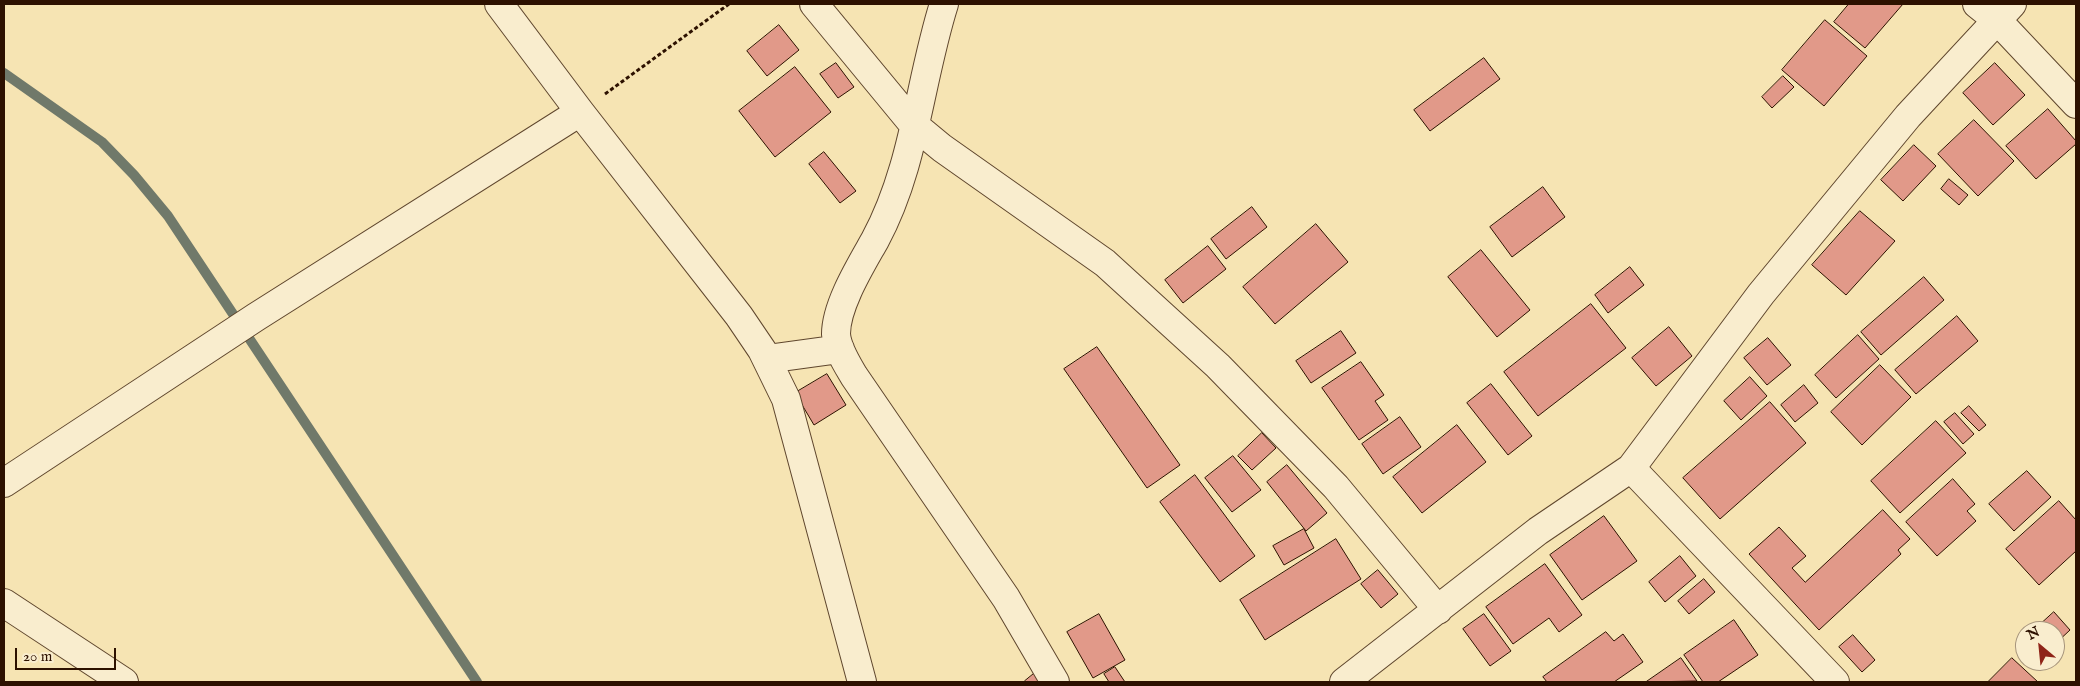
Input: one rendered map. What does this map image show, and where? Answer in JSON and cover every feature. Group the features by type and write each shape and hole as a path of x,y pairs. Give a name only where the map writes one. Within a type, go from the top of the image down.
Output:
{"street":[{"path":"499,4 580,112 739,316 767,359 788,406 862,682"},
{"path":"814,4 916,126 942,148 1105,263 1174,324 1263,411 1336,487 1438,610"},
{"path":"944,4 927,62 916,126 905,168 891,209 862,263 842,307 836,335 840,349 854,376 1006,598 1055,682"},
{"path":"1344,682 1538,532 1631,468 1761,294 1995,9 2076,104"},
{"path":"4,483 256,317 580,112"},
{"path":"767,359 840,349"},
{"path":"1631,468 1835,682"},
{"path":"4,603 124,682"}],"path":[{"path":"580,112 730,4"}],"building":[{"path":"1849,4 1903,4 1865,48 1834,22"},
{"path":"1825,20 1867,56 1824,106 1782,70"},
{"path":"779,25 799,50 767,76 747,51"},
{"path":"1484,58 1500,79 1430,131 1414,110"},
{"path":"836,63 854,87 838,98 820,74"},
{"path":"1995,63 2025,95 1993,125 1963,93"},
{"path":"795,67 831,112 775,157 739,111"},
{"path":"1783,76 1794,87 1772,108 1762,97"},
{"path":"2048,109 2076,141 2076,144 2036,179 2006,146"},
{"path":"1974,120 2014,161 1978,196 1938,154"},
{"path":"1914,145 1936,166 1903,201 1881,180"},
{"path":"824,152 856,191 840,203 809,164"},
{"path":"1949,179 1968,195 1959,205 1941,189"},
{"path":"1543,187 1565,217 1512,257 1490,227"},
{"path":"1252,207 1267,227 1226,259 1211,239"},
{"path":"1860,211 1895,241 1846,295 1812,265"},
{"path":"1316,224 1348,262 1275,324 1243,287"},
{"path":"1208,246 1226,269 1183,303 1165,280"},
{"path":"1481,250 1530,310 1497,337 1448,277"},
{"path":"1630,267 1644,285 1608,313 1595,295"},
{"path":"1924,277 1944,300 1881,355 1861,332"},
{"path":"1591,304 1626,348 1538,416 1504,372"},
{"path":"1957,316 1978,341 1916,394 1895,370"},
{"path":"1669,327 1692,356 1656,386 1632,358"},
{"path":"1341,331 1356,353 1311,383 1296,361"},
{"path":"1858,335 1879,359 1836,398 1815,375"},
{"path":"1768,338 1791,365 1767,385 1744,358"},
{"path":"1097,347 1180,465 1147,488 1064,369"},
{"path":"1361,362 1384,395 1375,401 1388,420 1359,440 1322,388"},
{"path":"1880,365 1911,397 1862,445 1831,412"},
{"path":"827,374 846,405 814,425 795,393"},
{"path":"1750,377 1767,396 1741,420 1724,401"},
{"path":"1491,384 1532,436 1508,455 1467,403"},
{"path":"1804,385 1818,403 1795,422 1781,405"},
{"path":"1770,402 1806,443 1720,519 1683,478"},
{"path":"1969,406 1986,425 1979,431 1961,413"},
{"path":"1955,413 1974,434 1963,444 1944,422"},
{"path":"1400,417 1421,447 1383,474 1362,444"},
{"path":"1936,421 1966,453 1900,513 1871,481"},
{"path":"1457,425 1486,462 1422,513 1393,477"},
{"path":"1262,433 1276,448 1252,470 1238,456"},
{"path":"1233,456 1261,490 1232,512 1205,478"},
{"path":"1287,465 1327,513 1306,531 1267,482"},
{"path":"2027,471 2051,497 2014,531 1989,504"},
{"path":"1195,475 1255,556 1220,582 1160,502"},
{"path":"1953,479 1975,504 1967,511 1976,521 1937,556 1906,522"},
{"path":"2059,501 2076,520 2076,551 2039,585 2006,549"},
{"path":"1883,510 1910,539 1898,550 1901,554 1819,630 1749,554 1779,527 1806,556 1792,568 1805,582"},
{"path":"1604,516 1637,561 1582,600 1550,555"},
{"path":"1304,529 1314,548 1284,565 1273,546"},
{"path":"1336,539 1361,579 1265,640 1240,600"},
{"path":"1680,556 1696,576 1665,602 1649,582"},
{"path":"1545,564 1582,615 1559,632 1549,618 1513,644 1486,607"},
{"path":"1378,570 1398,594 1381,608 1361,584"},
{"path":"1704,579 1715,592 1689,614 1678,601"},
{"path":"2054,612 2062,621 2044,621"},
{"path":"1099,614 1125,660 1093,678 1067,632"},
{"path":"1484,614 1511,651 1490,666 1463,629"},
{"path":"1734,620 1758,655 1718,682 1703,682 1684,655"},
{"path":"2065,624 2070,630 2065,635"},
{"path":"1606,632 1614,641 1623,634 1643,662 1614,682 1547,682 1543,677"},
{"path":"1853,635 1875,660 1862,672 1839,647"},
{"path":"1681,658 1697,681 1646,682"},
{"path":"2012,658 2015,661 2015,671 2026,671 2038,682 1988,682"},
{"path":"1115,667 1125,682 1109,682 1104,674"},
{"path":"1036,672 1044,682 1025,681"}],"waterway":[{"path":"4,73 102,142 134,175 168,216 477,682"}]}
